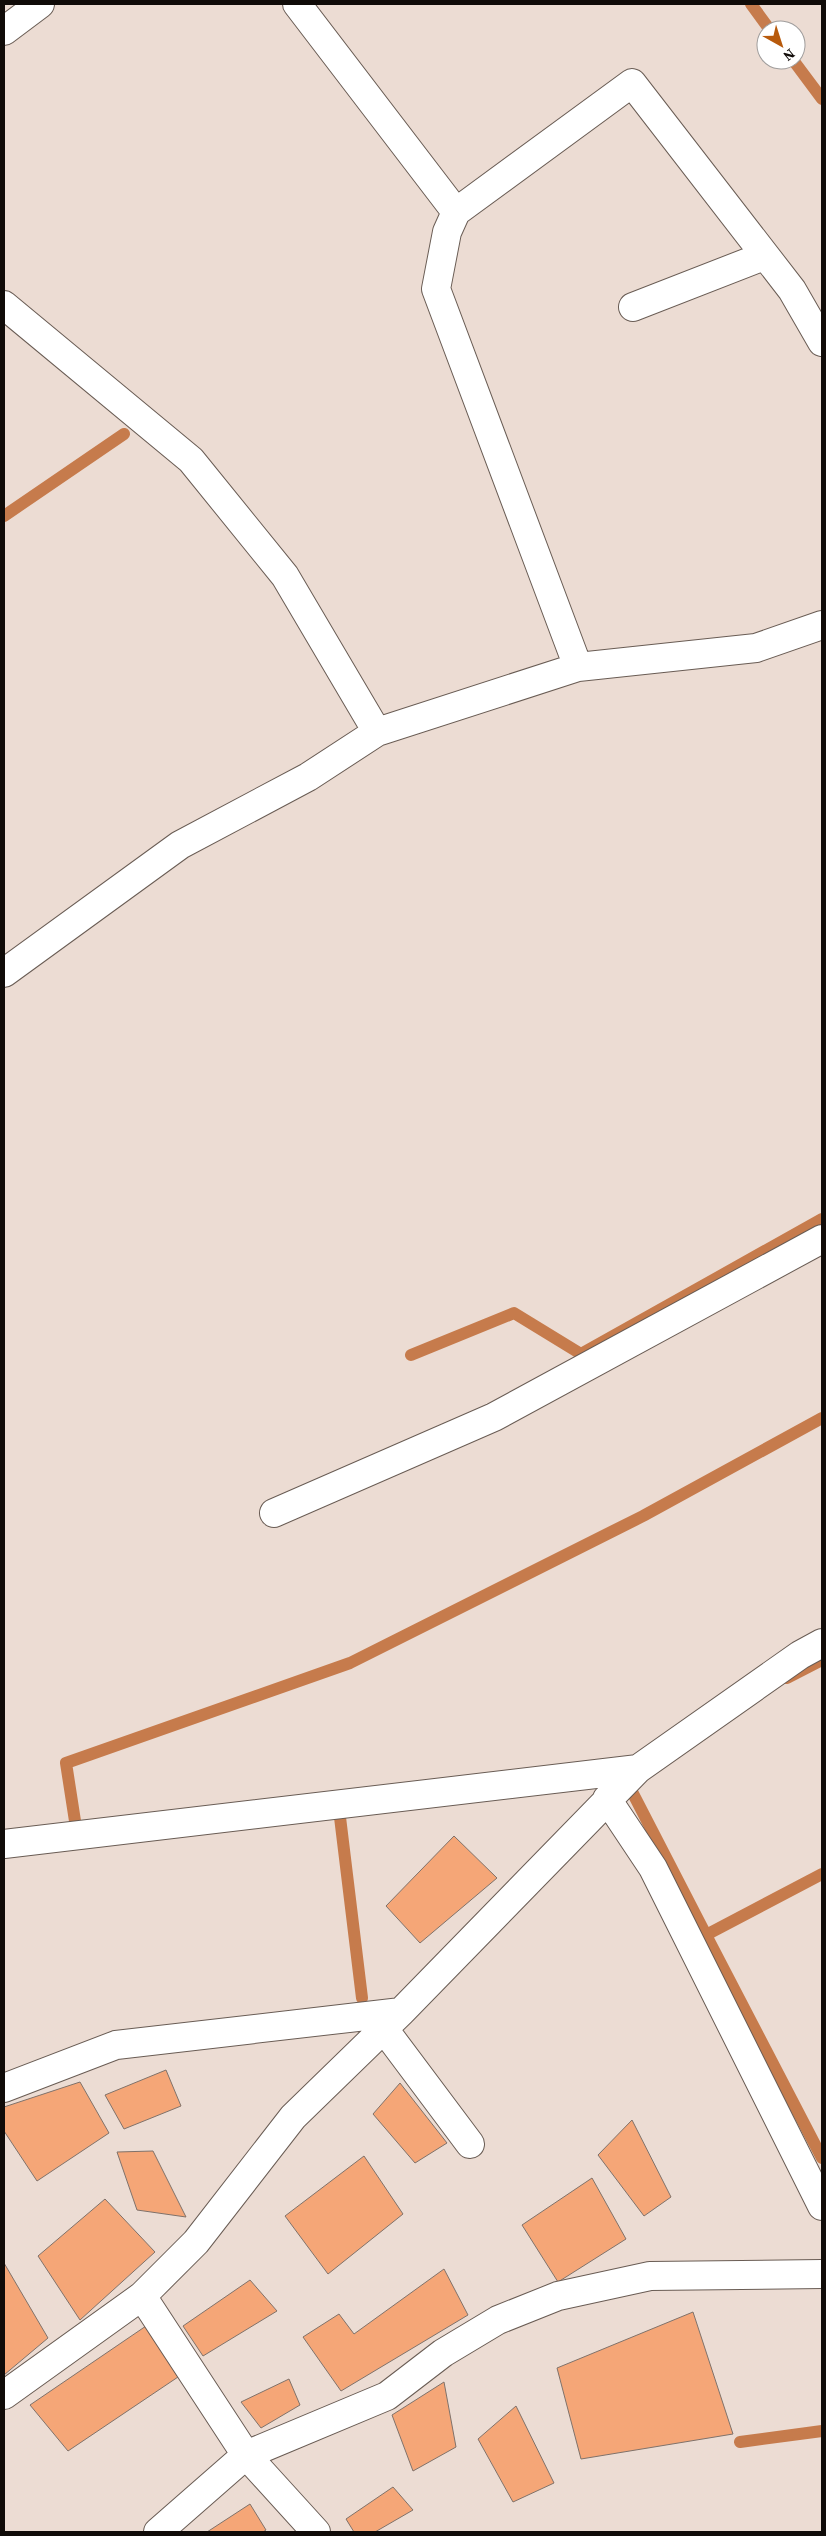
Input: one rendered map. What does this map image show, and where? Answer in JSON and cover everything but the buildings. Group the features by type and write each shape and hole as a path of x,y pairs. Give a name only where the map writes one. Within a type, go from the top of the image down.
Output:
{"street":[{"path":"4,31 40,4"},
{"path":"297,4 456,212"},
{"path":"578,667 436,289 447,232 456,212 632,83 792,290 822,342"},
{"path":"633,307 764,256"},
{"path":"4,305 192,460 285,576 377,732"},
{"path":"4,972 180,845 308,778 377,732 578,667 756,648 822,624"},
{"path":"274,1512 494,1418 822,1239"},
{"path":"4,2395 142,2296 196,2242 293,2117 392,2021 638,1769 800,1655 822,1643"},
{"path":"4,1844 638,1769"},
{"path":"607,1799 653,1868 822,2206"},
{"path":"4,2088 116,2045 392,2021"},
{"path":"392,2021 470,2144"},
{"path":"158,2532 246,2455 387,2396 443,2353 498,2320 558,2296 650,2276 822,2274"},
{"path":"142,2296 246,2455 316,2532"}],"waterway":[{"path":"751,4 763,20"},
{"path":"800,70 822,99"},
{"path":"4,516 124,434"},
{"path":"411,1355 514,1313 581,1354 822,1219"},
{"path":"75,1821 66,1763 350,1663 643,1516 822,1418"},
{"path":"787,1678 822,1660"},
{"path":"626,1780 706,1935"},
{"path":"339,1809 362,1998"},
{"path":"822,1874 706,1935 822,2158"},
{"path":"740,2442 822,2431"}]}
